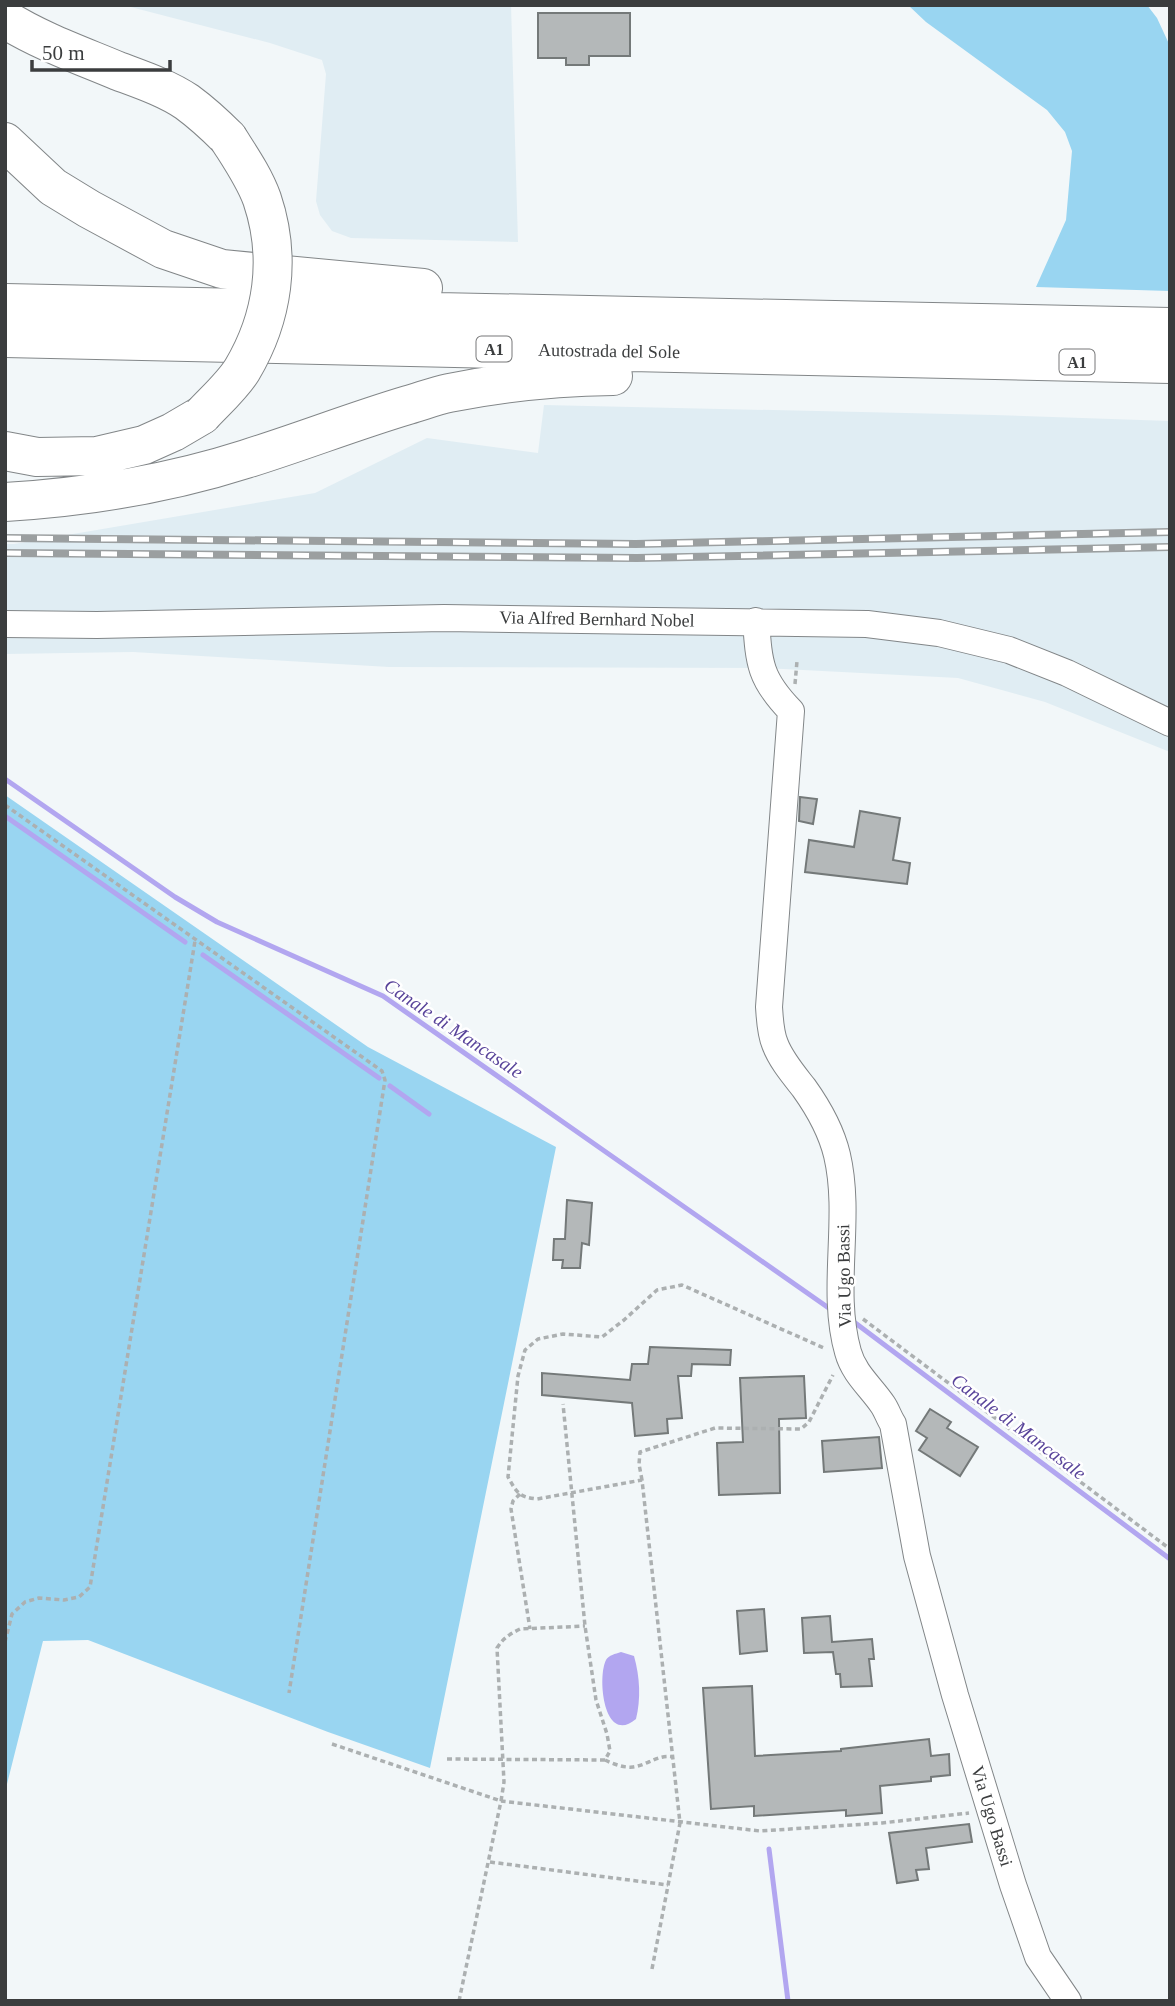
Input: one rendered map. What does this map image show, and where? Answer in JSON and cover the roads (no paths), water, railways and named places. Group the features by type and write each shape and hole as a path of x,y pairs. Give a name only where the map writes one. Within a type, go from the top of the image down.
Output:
{"highway":[{"path":"5,19 53,44 164,90 196,109 228,138 261,197 271,230 274,265 264,326 241,372 202,415 144,445 97,457 37,457 5,451"},
{"path":"5,142 53,187 89,209 163,249 222,269 721,317"},
{"name":"Autostrada del Sole","path":"5,303 1170,327"},
{"name":"Autostrada del Sole","path":"5,338 1170,365"},
{"path":"5,502 119,490 184,476 244,460 447,393 505,384 561,377 736,378 983,360"}],"street":[{"name":"Via Alfred Bernhard Nobel","path":"5,624 97,625 444,618 867,624 939,633 1039,660 1170,723"},
{"name":"Via Ugo Bassi","path":"756,621 758,648 764,673 774,694 791,710 769,1007 770,1028 775,1046 786,1065 820,1111 836,1154 843,1207 842,1303 847,1348 853,1366 883,1406 892,1424 918,1556 954,1695 1038,1957 1068,2001"}],"waterway":[{"name":"Canale di Mancasale","path":"5,779 175,897 217,922 383,996 833,1311"},
{"path":"5,816 185,942"},
{"path":"203,955 379,1078"},
{"path":"390,1086 429,1114"},
{"name":"Canale di Mancasale","path":"850,1319 1170,1559"},
{"path":"769,1849 788,2001"}],"railway":[{"path":"5,538 636,544 1170,532"},
{"path":"5,553 637,558 1170,547"}]}
